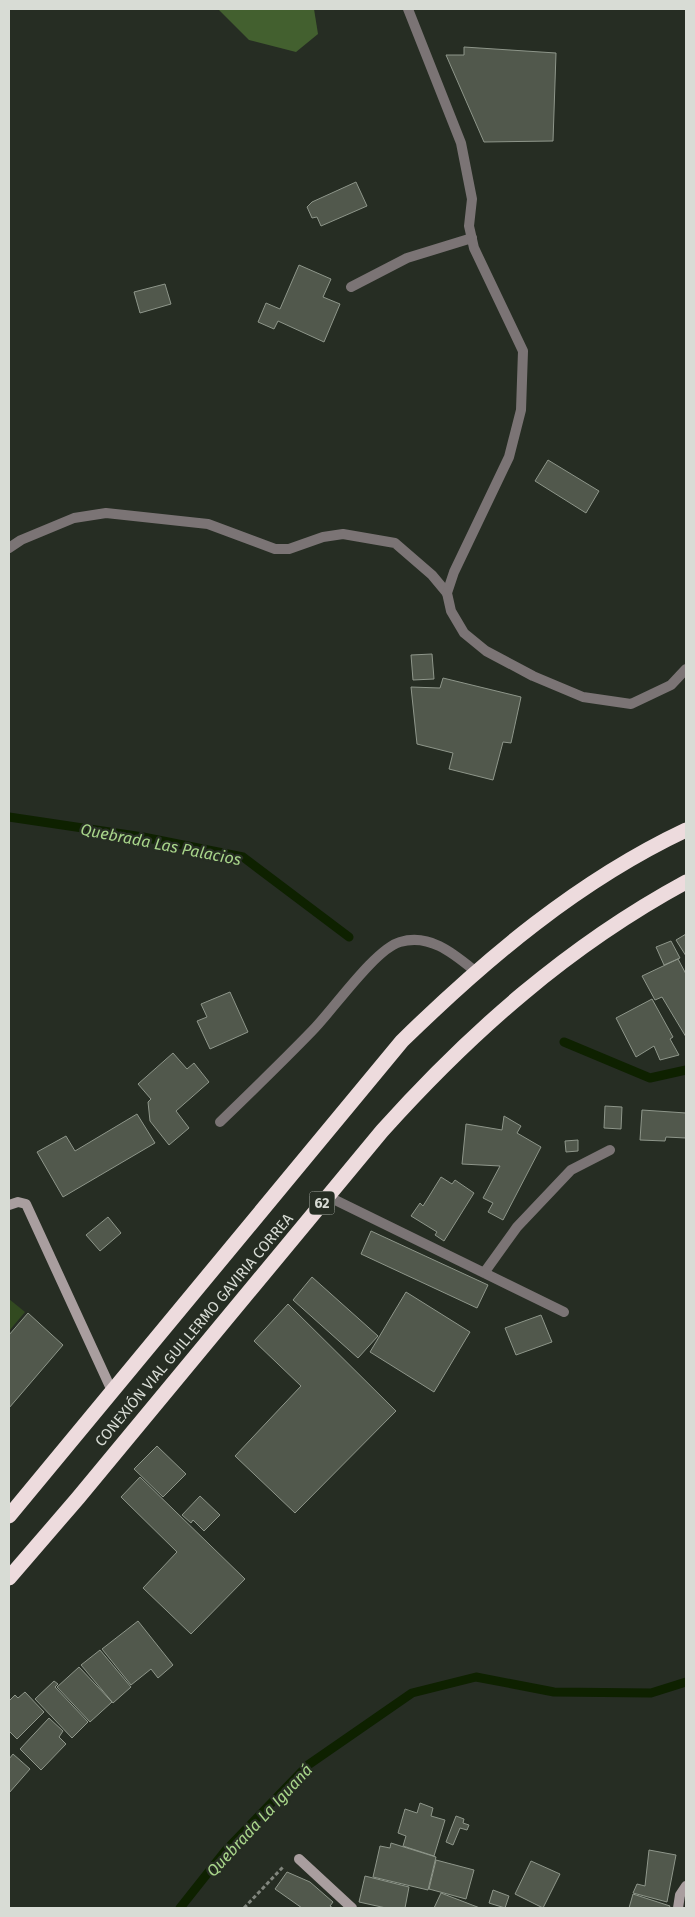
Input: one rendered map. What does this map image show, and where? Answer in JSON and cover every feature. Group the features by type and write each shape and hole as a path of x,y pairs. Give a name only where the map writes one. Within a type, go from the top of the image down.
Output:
{"highway":[{"name":"CONEXIÓN VIAL GUILLERMO GAVIRIA CORREA","path":"9,1516 402,1040 475,971 529,927 599,878 686,830"},
{"name":"CONEXIÓN VIAL GUILLERMO GAVIRIA CORREA","path":"9,1578 78,1498 327,1196 434,1073 492,1018 552,969 608,929 686,882"}],"street":[{"path":"408,9 461,143 472,199 469,226 474,248 523,350 521,410 509,457 454,572 447,593"},
{"path":"351,287 407,258 472,238"},
{"path":"9,548 20,540 74,518 106,513 208,524 275,549 289,549 323,537 343,534 395,543 432,575 447,593 451,611 464,633 486,651 533,676 583,697 631,704 671,685 686,669"},
{"path":"220,1122 313,1030 371,961 400,942 426,941 446,948 475,971"},
{"path":"484,1273 517,1227 570,1170 610,1150"},
{"path":"327,1196 564,1312"},
{"path":"9,1205 18,1202 26,1204 112,1391"},
{"path":"299,1859 352,1908"},
{"path":"678,1908 680,1895 686,1886"}],"path":[{"path":"244,1908 284,1866 299,1859"}],"green space":[{"path":"218,9 314,9 318,34 296,52 249,40"},
{"path":"9,1299 25,1312 9,1331"}],"building":[{"path":"464,47 556,53 553,141 484,142 446,55 464,55"},
{"path":"356,182 367,206 321,226 317,217 312,218 307,207 312,202"},
{"path":"299,265 331,279 323,297 340,304 324,342 278,321 274,329 258,322 266,303 280,309"},
{"path":"165,284 171,304 140,313 134,292"},
{"path":"548,460 599,491 586,513 535,481"},
{"path":"432,654 434,679 413,680 411,655"},
{"path":"443,678 521,697 511,743 503,742 493,780 449,769 453,753 417,744 411,687 440,688"},
{"path":"686,934 686,956 676,940"},
{"path":"671,941 680,958 664,965 656,947"},
{"path":"678,959 686,974 686,1037 662,997 655,1000 642,976"},
{"path":"230,992 248,1032 210,1049 197,1021 207,1017 201,1004"},
{"path":"652,999 673,1037 670,1039 679,1055 660,1060 654,1046 636,1057 616,1018"},
{"path":"173,1053 187,1069 194,1063 209,1082 176,1111 189,1128 169,1145 150,1121 148,1102 151,1099 138,1084"},
{"path":"605,1106 622,1107 621,1129 604,1128"},
{"path":"642,1110 686,1113 686,1138 666,1137 665,1141 640,1140"},
{"path":"137,1114 155,1143 63,1197 37,1152 66,1136 75,1151"},
{"path":"504,1116 521,1126 517,1133 541,1147 503,1220 488,1212 493,1203 483,1198 500,1166 462,1164 466,1124 502,1130"},
{"path":"578,1140 578,1151 566,1152 565,1141"},
{"path":"441,1177 452,1184 455,1180 474,1193 444,1241 435,1235 437,1232 411,1216 420,1203 423,1206"},
{"path":"108,1217 121,1233 100,1251 86,1235"},
{"path":"371,1231 488,1285 477,1308 361,1254"},
{"path":"312,1277 378,1336 358,1358 293,1300"},
{"path":"406,1292 470,1332 434,1392 370,1352"},
{"path":"288,1304 396,1411 295,1513 235,1456 301,1386 254,1341"},
{"path":"28,1313 63,1345 9,1408 9,1335"},
{"path":"541,1315 552,1342 516,1355 505,1328"},
{"path":"157,1446 186,1474 163,1497 134,1469"},
{"path":"140,1477 245,1579 191,1634 143,1588 177,1552 121,1497"},
{"path":"200,1496 220,1515 204,1531 193,1520 191,1523 182,1515"},
{"path":"138,1621 173,1665 158,1678 151,1669 131,1685 102,1649"},
{"path":"100,1650 131,1687 113,1703 81,1665"},
{"path":"79,1667 112,1702 90,1722 57,1687"},
{"path":"54,1681 58,1684 55,1687 88,1722 72,1738 35,1699"},
{"path":"25,1692 44,1712 17,1739 9,1731 9,1701 15,1695 18,1698"},
{"path":"49,1718 63,1731 59,1737 66,1744 41,1770 20,1749"},
{"path":"13,1754 30,1769 9,1793 9,1759"},
{"path":"420,1803 433,1808 431,1816 445,1820 434,1856 403,1846 406,1836 398,1833 405,1809 417,1813"},
{"path":"456,1816 464,1819 463,1823 469,1825 467,1830 460,1828 453,1845 446,1842"},
{"path":"391,1843 436,1857 428,1890 373,1877 380,1846 390,1848"},
{"path":"649,1850 676,1855 667,1902 633,1893 637,1884 645,1886"},
{"path":"436,1860 474,1870 466,1899 429,1889"},
{"path":"531,1861 560,1874 543,1908 515,1894"},
{"path":"287,1872 310,1882 333,1902 330,1906 333,1908 302,1908 275,1889"},
{"path":"365,1876 409,1887 405,1908 386,1908 359,1902"},
{"path":"493,1890 509,1896 505,1908 489,1903"},
{"path":"441,1893 480,1908 434,1908"},
{"path":"633,1894 670,1906 669,1908 629,1908"}],"waterway":[{"name":"Quebrada Las Palacios","path":"9,817 143,837 243,857 349,937"},
{"name":"Quebrada Las Palacios","path":"564,1042 650,1078 686,1070"},
{"name":"Quebrada La Iguaná","path":"180,1908 226,1850 308,1765 412,1693 476,1677 554,1692 651,1693 686,1682"}]}
